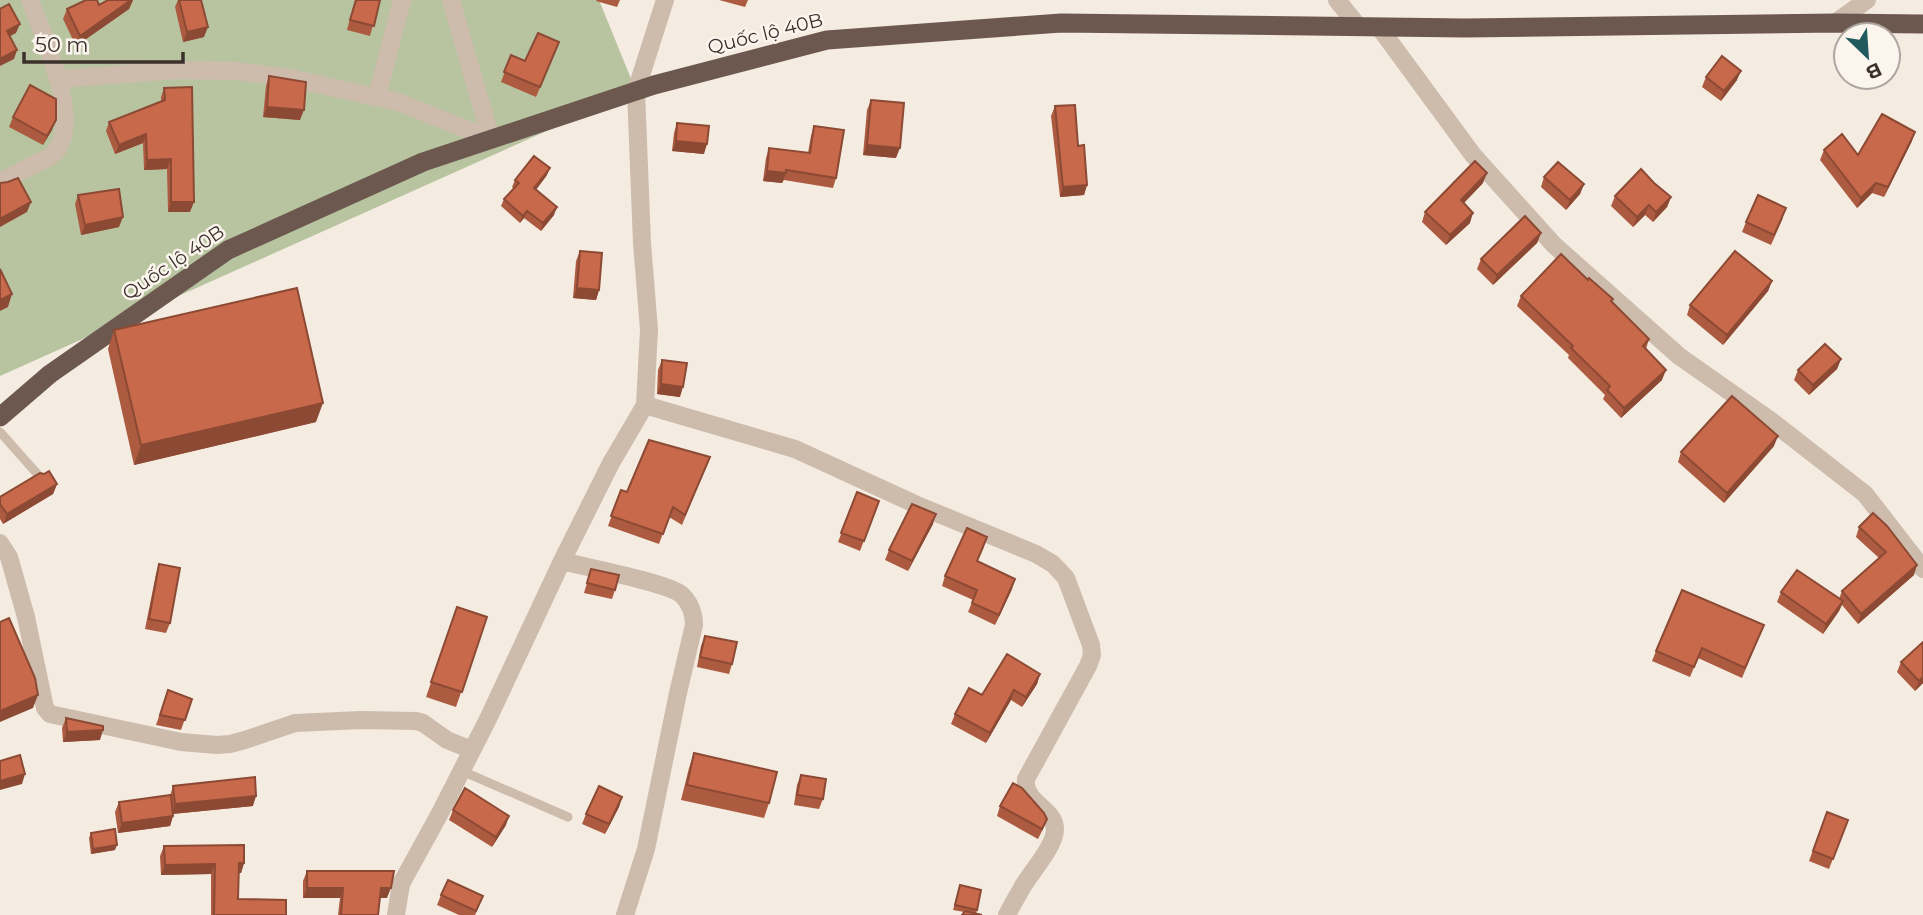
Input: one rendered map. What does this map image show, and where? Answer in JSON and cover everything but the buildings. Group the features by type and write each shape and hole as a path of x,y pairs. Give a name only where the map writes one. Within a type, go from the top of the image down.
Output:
{"highway":[{"name":"Quốc lộ 40B","path":"0,417 50,374 228,250 423,162 636,91 827,40 1061,23 1378,27 1832,23"},
{"name":"Quốc lộ 40B","path":"1902,23 1923,23"}],"street":[{"path":"0,182 53,155 62,141 65,128 59,79 30,0"},
{"path":"377,96 403,0"},
{"path":"451,0 491,139"},
{"path":"396,915 401,884 472,750 611,463 645,405 649,330 642,243 636,91 665,0"},
{"path":"1337,0 1358,26"},
{"path":"1838,21 1867,0"},
{"path":"1378,27 1473,155 1554,245 1679,356 1770,420 1865,494 1923,569"},
{"path":"59,79 177,70 236,71 290,78 398,102 491,139"},
{"path":"645,405 795,449 917,505 1036,554 1066,578 1091,645 1092,655 1026,779 1025,787 1029,795 1054,822 1056,831 1007,915"},
{"path":"0,543 9,556 26,617 45,708 50,714 181,742 217,745 245,740 295,723 416,721 447,740 472,750"},
{"path":"562,561 676,591 690,605 694,614 694,625 677,693 646,849 625,915"}],"lane":[{"path":"0,432 40,477"},
{"path":"461,771 568,817"}],"green space":[{"path":"0,0 599,0 636,91 0,376"}]}
